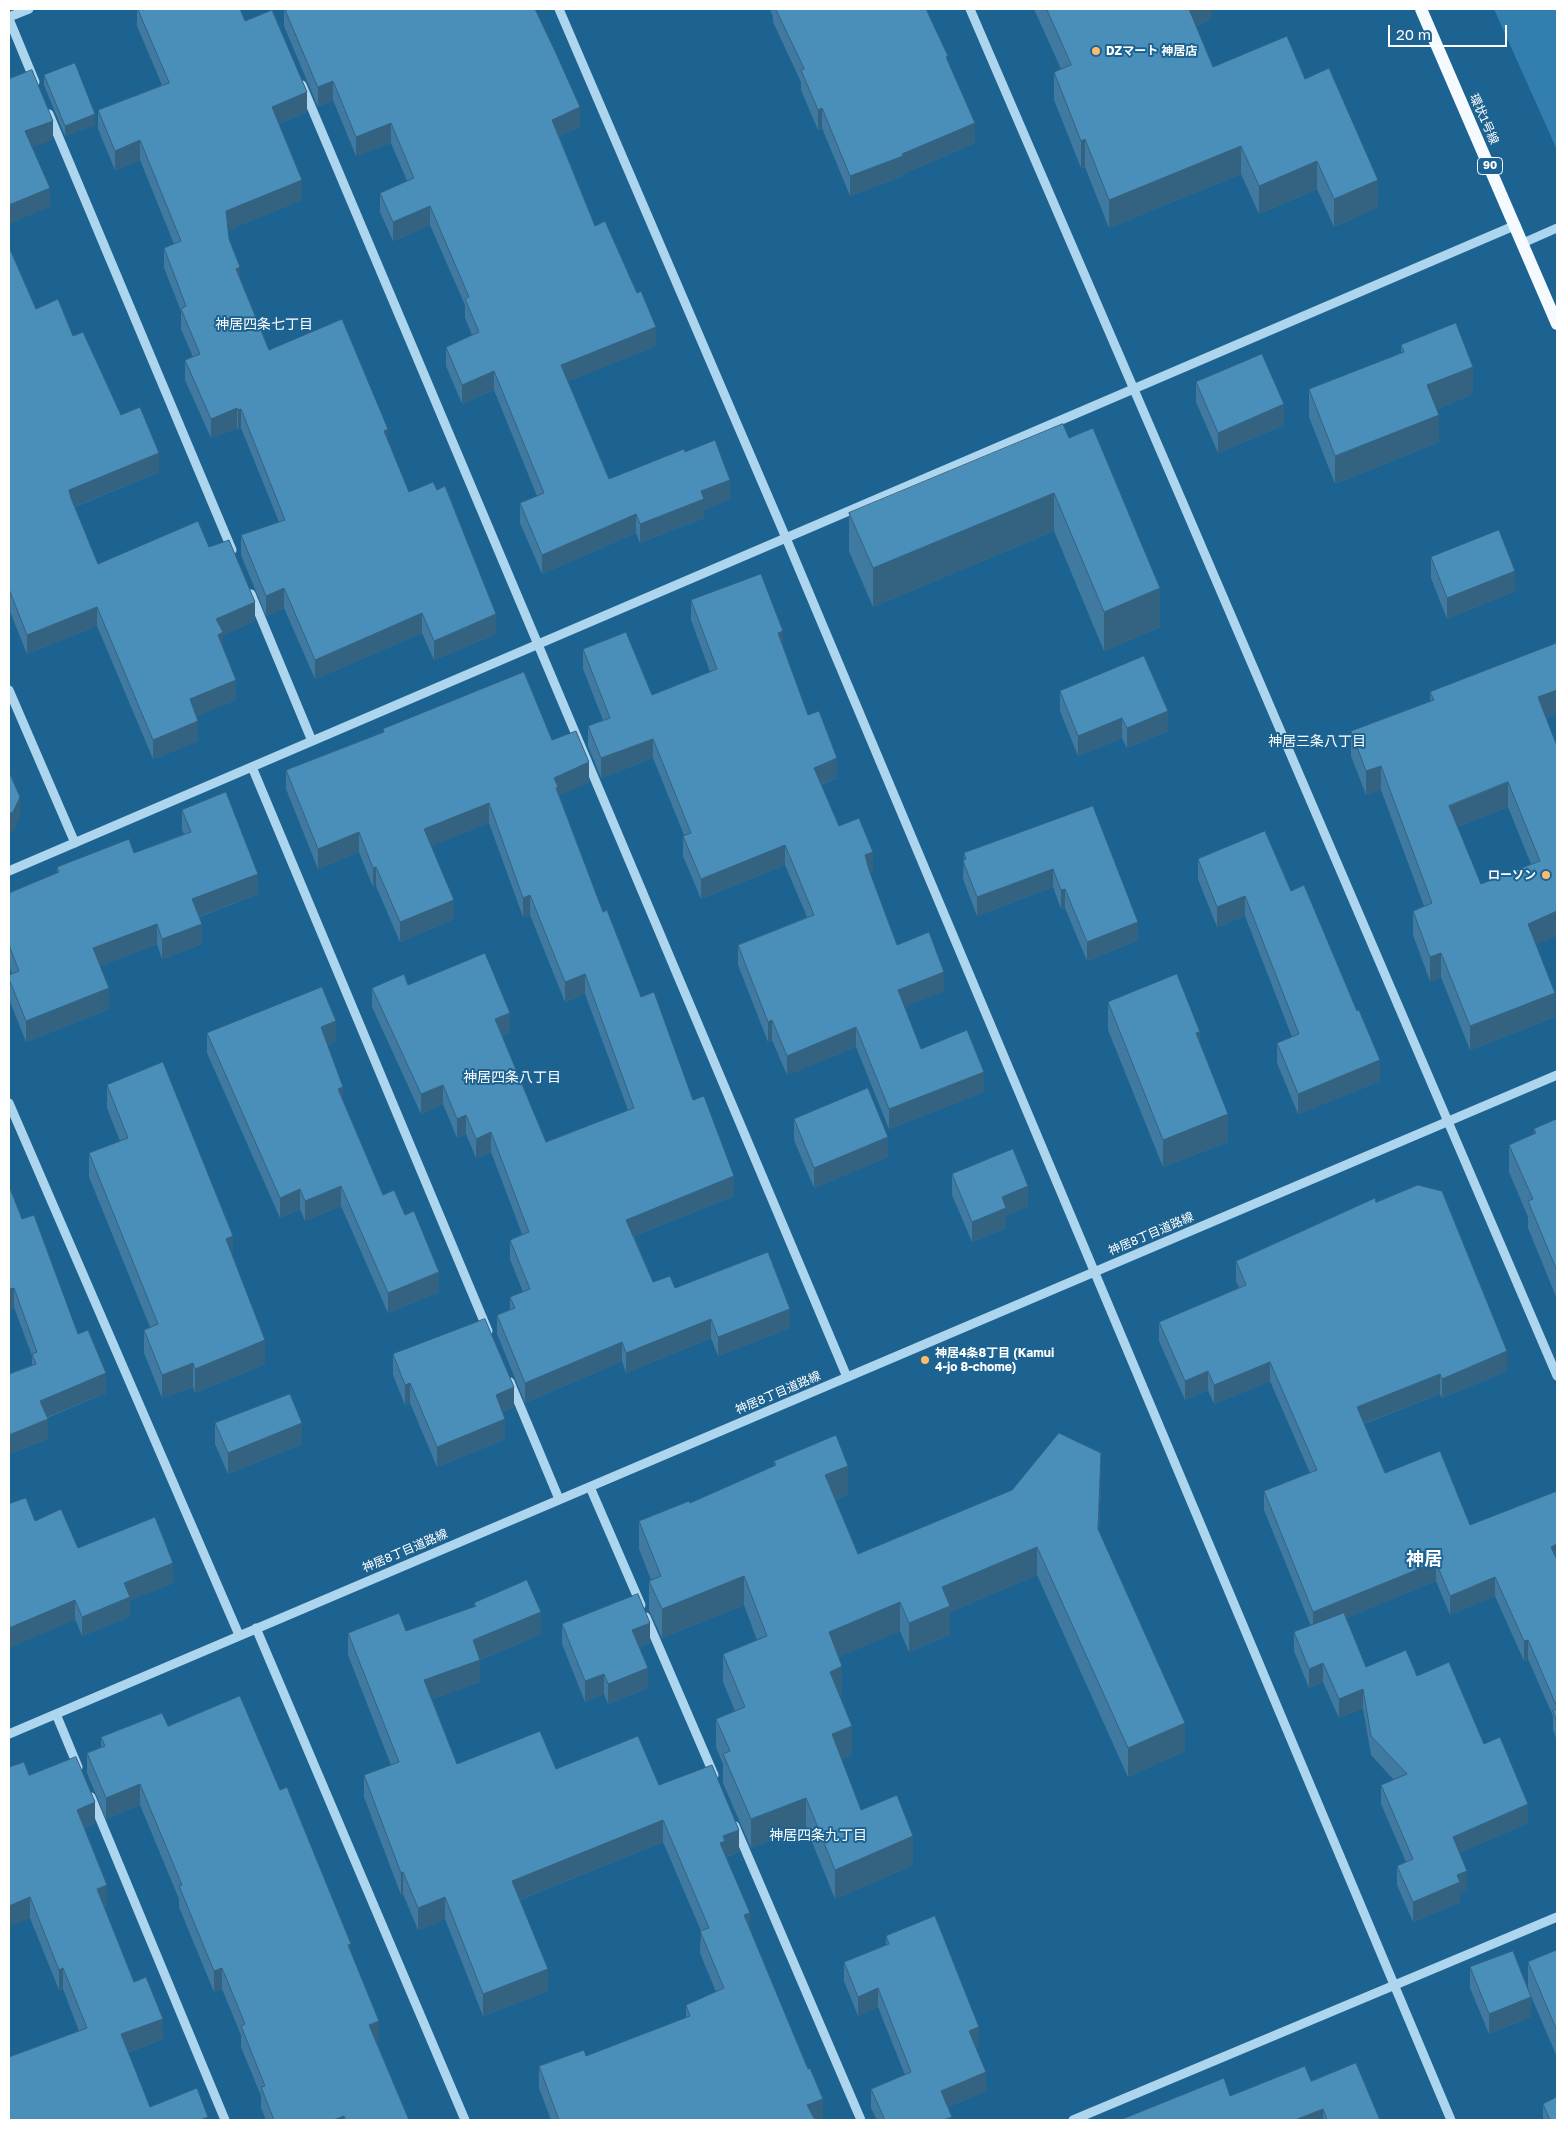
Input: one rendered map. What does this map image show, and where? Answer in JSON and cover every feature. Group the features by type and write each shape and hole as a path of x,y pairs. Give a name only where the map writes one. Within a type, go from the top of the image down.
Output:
{"main road":[{"name":"環状1号線","path":"1421,9 1516,225 1557,324"}],"street":[{"path":"29,9 9,18 40,92"},
{"path":"559,9 786,538 1095,1271 1393,1986 1451,2120"},
{"path":"970,9 1132,390 1450,1120 1557,1376"},
{"path":"298,73 848,1377"},
{"path":"43,101 236,558"},
{"path":"9,871 1516,225"},
{"path":"1523,242 1557,228"},
{"path":"247,586 312,741"},
{"path":"9,690 75,843"},
{"path":"252,767 494,1344"},
{"name":"神居8丁目道路線","path":"9,1734 1557,1075"},
{"path":"9,1103 239,1636"},
{"path":"505,1371 559,1499"},
{"path":"590,1486 716,1780"},
{"path":"256,1628 465,2120"},
{"path":"56,1714 82,1777"},
{"path":"86,1786 225,2120"},
{"path":"732,1817 861,2120"},
{"path":"1073,2120 1557,1917"}],"shaded area":[{"path":"1494,9 1557,9 1557,150"}],"building":[{"path":"138,9 240,9 245,21 272,10 307,92 272,107 302,180 226,211 229,239 240,267 236,269 269,350 342,319 388,429 384,431 409,492 433,482 437,490 445,486 496,614 434,641 422,613 315,660 284,588 266,596 241,535 285,520 241,409 238,410 237,408 211,419 185,360 200,354 181,309 186,306 164,248 181,241 140,140 115,151 98,110 169,83"},
{"path":"285,9 535,9 580,107 552,120 595,226 605,221 637,293 641,291 656,327 561,365 609,479 684,449 685,452 715,440 730,480 701,491 704,499 640,524 636,514 542,555 520,503 544,493 494,371 462,385 446,347 479,332 465,299 469,297 430,206 393,222 380,193 414,178 391,123 356,137 333,81 318,87"},
{"path":"776,9 926,9 948,56 946,57 975,123 902,154 903,156 850,176 822,108 818,110 801,70 804,69"},
{"path":"1047,9 1189,9 1213,67 1287,36 1305,79 1329,68 1378,180 1334,199 1317,161 1259,186 1241,146 1109,200 1085,139 1081,141 1054,72 1071,65"},
{"path":"75,63 95,114 65,126 44,75"},
{"path":"32,70 53,121 25,131 50,188 9,205 9,75 10,78"},
{"path":"9,247 36,309 58,299 73,336 83,332 121,415 140,407 159,453 69,490 98,564 198,521 209,547 229,540 255,602 216,619 223,632 218,635 236,680 190,699 198,721 153,740 97,607 27,635 9,589"},
{"path":"1456,323 1473,367 1427,385 1439,415 1335,456 1309,389 1404,352 1401,345"},
{"path":"1262,354 1284,404 1218,433 1196,382"},
{"path":"1063,424 1069,438 1093,428 1160,588 1104,612 1054,493 873,568 849,513"},
{"path":"1499,530 1515,571 1447,598 1431,557"},
{"path":"761,574 783,631 778,633 808,715 819,711 837,758 814,768 839,826 859,818 873,852 865,855 869,870 897,945 929,932 944,972 898,990 921,1049 967,1030 984,1072 889,1109 856,1027 787,1056 772,1020 768,1022 738,945 814,915 785,845 701,879 683,836 691,833 653,739 601,758 588,726 610,718 583,649 626,632 652,695 717,669 691,600"},
{"path":"1557,643 1557,690 1538,697 1557,746 1557,911 1528,924 1555,993 1470,1026 1441,953 1430,957 1413,911 1432,903 1381,766 1366,771 1351,731 1434,700 1430,692","holes":["1508,782 1540,861 1481,884 1449,806"]},
{"path":"1144,656 1168,711 1127,728 1122,718 1078,736 1060,691"},
{"path":"524,672 552,740 576,731 589,762 554,778 558,787 556,788 603,912 607,910 641,997 654,992 693,1100 704,1096 734,1176 626,1220 653,1282 670,1276 675,1288 768,1252 790,1309 718,1337 711,1319 626,1353 622,1342 525,1383 497,1315 515,1308 510,1297 530,1289 510,1240 529,1232 491,1132 476,1139 466,1115 457,1119 443,1085 421,1094 372,988 404,974 408,985 485,953 510,1013 495,1019 546,1142 634,1108 585,974 565,982 530,895 523,898 489,803 424,829 454,900 400,922 376,867 373,868 359,832 318,849 286,770 384,732 383,729"},
{"path":"9,772 20,797 13,812 9,814"},
{"path":"226,792 258,874 192,899 202,924 162,939 157,924 93,948 109,988 26,1021 9,979 9,975 19,971 9,945 9,893 59,872 57,867 129,839 134,853 191,832 182,810"},
{"path":"1093,806 1138,922 1087,942 1065,889 1061,890 1053,869 977,897 963,861 966,859 964,853"},
{"path":"1265,831 1291,891 1304,885 1357,1011 1359,1010 1380,1060 1298,1094 1277,1043 1299,1034 1245,896 1217,907 1198,859"},
{"path":"1177,974 1200,1032 1196,1033 1228,1114 1163,1140 1108,1002"},
{"path":"322,987 336,1021 321,1027 343,1087 338,1089 383,1195 394,1190 405,1215 414,1211 439,1272 388,1293 341,1186 305,1201 300,1189 280,1198 207,1033"},
{"path":"163,1062 233,1236 226,1239 265,1340 195,1369 193,1363 162,1375 144,1330 158,1324 89,1153 128,1138 107,1085"},
{"path":"868,1088 888,1137 814,1168 794,1119"},
{"path":"1557,1119 1557,1271 1528,1201 1533,1199 1509,1145 1536,1133 1534,1129"},
{"path":"1013,1149 1028,1186 1002,1197 1006,1208 972,1222 952,1174"},
{"path":"1418,1185 1442,1191 1507,1351 1442,1379 1440,1374 1357,1407 1385,1473 1440,1451 1470,1525 1557,1491 1557,1544 1551,1547 1557,1560 1557,1707 1528,1640 1524,1641 1495,1577 1450,1596 1436,1562 1313,1612 1264,1491 1317,1470 1270,1362 1214,1385 1208,1371 1185,1381 1159,1322 1246,1285 1236,1261 1375,1198 1376,1202"},
{"path":"9,1186 22,1219 34,1215 78,1334 88,1330 106,1373 40,1401 48,1419 9,1435 9,1374 36,1364 32,1354 37,1352 14,1288 9,1289"},
{"path":"485,1319 514,1387 496,1395 505,1419 437,1447 410,1383 405,1385 393,1354"},
{"path":"290,1394 302,1423 228,1453 215,1423"},
{"path":"1059,1433 1101,1453 1098,1529 1185,1723 1128,1748 1037,1547 942,1587 950,1606 909,1623 900,1602 829,1632 842,1666 830,1672 852,1726 832,1734 861,1810 897,1795 913,1836 835,1870 806,1798 751,1819 723,1754 730,1751 716,1719 745,1707 723,1654 767,1636 744,1576 662,1609 649,1581 661,1576 639,1521 689,1501 690,1503 776,1465 774,1461 836,1435 848,1466 825,1475 858,1554 1012,1490"},
{"path":"26,1498 35,1521 61,1509 78,1548 155,1517 173,1563 124,1583 130,1597 82,1617 75,1600 9,1628 9,1504"},
{"path":"527,1580 541,1612 473,1640 480,1660 424,1680 457,1764 540,1731 556,1769 638,1736 659,1785 712,1765 739,1830 723,1836 725,1841 720,1843 750,1913 744,1915 808,2069 810,2068 823,2099 807,2105 815,2120 559,2120 539,2066 584,2050 586,2056 690,2016 686,2005 724,1988 700,1931 709,1928 663,1820 512,1881 548,1969 483,1994 445,1897 418,1908 403,1872 401,1873 364,1775 399,1762 348,1633 399,1613 406,1631 476,1606 474,1603"},
{"path":"638,1594 650,1623 632,1630 648,1668 608,1684 604,1674 585,1681 562,1624"},
{"path":"1344,1613 1366,1667 1406,1650 1417,1676 1449,1662 1484,1744 1500,1737 1528,1804 1453,1837 1467,1871 1457,1875 1460,1882 1413,1902 1397,1866 1413,1859 1381,1785 1407,1774 1371,1736 1363,1689 1339,1699 1323,1663 1309,1669 1294,1632"},
{"path":"240,1696 280,1790 287,1787 351,1944 348,1945 379,2021 369,2025 409,2120 346,2120 344,2116 333,2120 274,2120 261,2087 265,2086 241,2026 245,2024 222,1968 214,1971 179,1886 182,1885 140,1784 106,1798 87,1753 105,1746 101,1737 162,1713 168,1726"},
{"path":"1557,1709 1557,1722 1553,1711"},
{"path":"76,1757 95,1802 77,1810 107,1885 97,1889 134,1982 146,1977 163,2019 121,2034 150,2107 197,2088 208,2117 200,2120 9,2120 9,2057 87,2028 63,1968 59,1970 30,1897 9,1906 9,1767 24,1762 29,1775"},
{"path":"935,1916 979,2027 969,2031 986,2072 941,2091 952,2117 943,2120 885,2120 871,2089 911,2072 878,1988 858,1997 844,1962 889,1944 886,1936"},
{"path":"1557,1950 1557,2031 1528,1962"},
{"path":"1513,1951 1531,1997 1489,2014 1470,1967"},
{"path":"1356,2063 1380,2120 1327,2120 1323,2109 1295,2120 1120,2120 1224,2078 1230,2096 1305,2066 1311,2081"},
{"path":"1557,2097 1557,2120 1550,2120 1543,2104"}],"place":[{"name":"DZマート 神居店","path":"1096,51"},
{"name":"ローソン","path":"1546,875"},
{"name":"神居4条8丁目 (Kamui 4-jo 8-chome)","path":"925,1360"}],"district":[{"name":"神居四条七丁目","path":"264,325"},
{"name":"神居三条八丁目","path":"1317,742"},
{"name":"神居四条八丁目","path":"512,1078"},
{"name":"神居","path":"1424,1559"},
{"name":"神居四条九丁目","path":"818,1836"}]}
